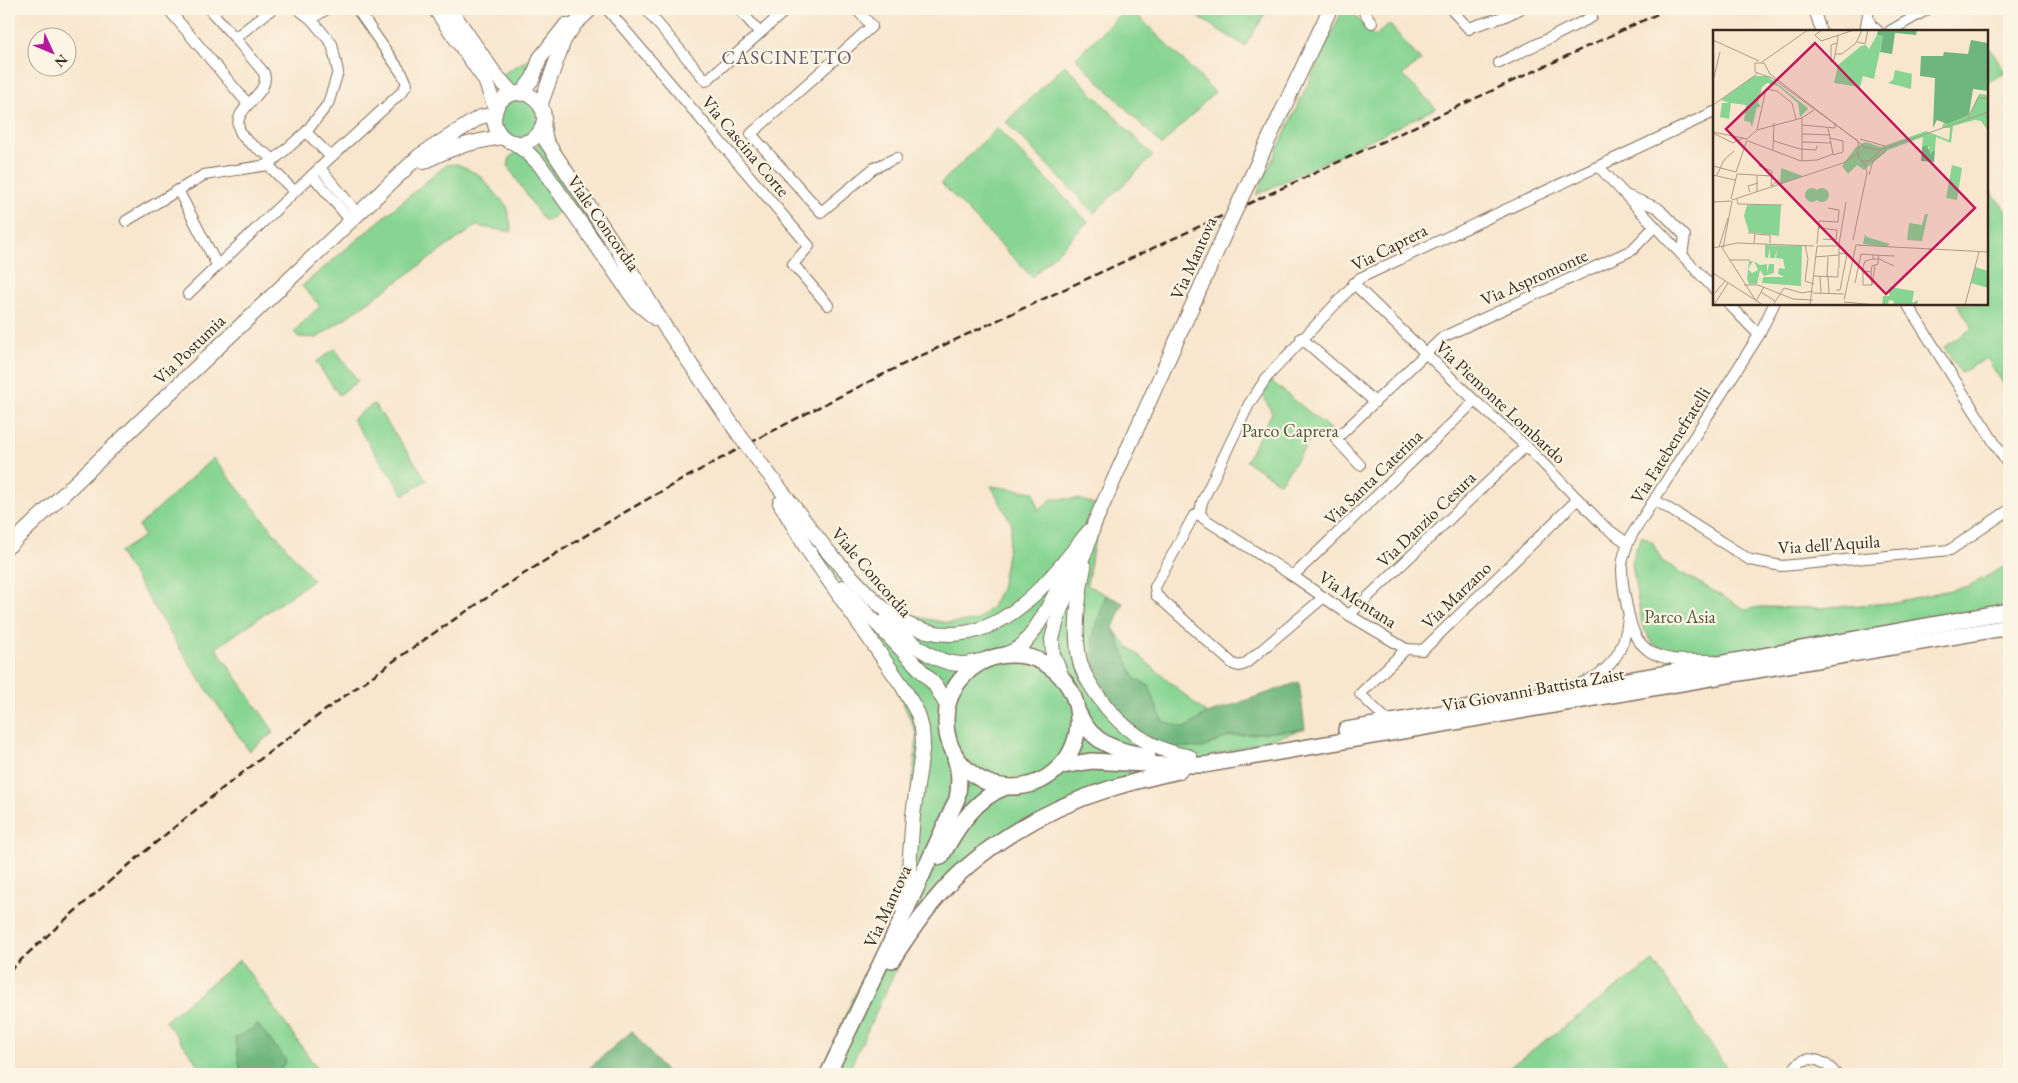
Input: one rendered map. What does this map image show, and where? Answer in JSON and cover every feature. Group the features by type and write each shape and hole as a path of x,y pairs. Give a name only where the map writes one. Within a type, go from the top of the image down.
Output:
{"main road":[{"path":"436,9 485,80 495,112 495,126 507,140 528,141 540,131 543,124"},
{"path":"450,9 495,74 517,94 535,100 540,106"},
{"path":"495,112 502,100 517,94 533,78 540,58 579,9"},
{"path":"540,106 564,40 575,24 591,9"},
{"name":"Via Mantova","path":"1089,535 1229,224 1330,9"},
{"name":"Viale Concordia","path":"540,106 544,118 543,124 546,141 618,250 665,327 740,436 828,552 884,617 926,652 940,659 963,664 986,660"},
{"name":"Via Postumia","path":"9,546 419,156 480,117 495,112"},
{"name":"Via Postumia","path":"396,179 448,149 465,143 507,140"},
{"name":"Viale Concordia","path":"507,140 528,153 540,165 636,302 665,327"},
{"name":"Viale Concordia","path":"758,460 780,503 840,584 934,685 947,706"},
{"path":"780,503 807,549 912,700 922,729 923,744 913,815 907,895 889,956"},
{"path":"828,552 890,614 904,624 947,636 966,634 987,628 1008,616 1038,590 1089,535"},
{"path":"1089,535 1059,613 1052,639 1053,656 1062,677 1073,694 1080,714 1075,742 1061,766 1040,781 1030,785 1006,787 993,785 974,775 959,761 952,749 946,728 947,706 952,692 961,678 972,668 986,660 1019,648 1026,640 1047,608 1089,535"},
{"path":"1089,535 1077,626 1078,653 1084,673 1102,701 1131,733 1153,747 1190,757"},
{"name":"Via Giovanni Battista Zaist","path":"1080,714 1090,734 1110,746 1153,757 1190,757 2009,611"},
{"name":"Via Giovanni Battista Zaist","path":"1061,766 1092,761 1164,766 1204,764 2009,627"},
{"path":"1006,654 1022,655 1037,659 1051,666 1062,677"},
{"name":"Via Mantova","path":"840,1074 957,799 960,784 959,768 952,749"},
{"path":"889,956 939,895 967,868 1006,838 1050,813 1108,789 1204,764"},
{"name":"Via Mantova","path":"828,1074 950,840 981,801 992,792 1006,787"}],"street":[{"path":"168,9 248,104"},
{"path":"209,9 235,38 266,79 264,87 240,113 238,124 240,133 246,140 263,150 270,162 294,191"},
{"path":"235,38 272,9"},
{"path":"126,221 204,175 270,162 306,132 328,104 338,72 332,44 311,19 298,9"},
{"path":"311,19 327,9"},
{"path":"188,294 294,191 402,92 407,84 403,75 357,9"},
{"name":"Via Cascina Corte","path":"608,9 809,246 793,264 828,305"},
{"path":"654,9 649,14 706,81 787,9"},
{"path":"739,9 760,33"},
{"path":"856,9 872,26 751,134 821,212 874,168 896,158"},
{"path":"1362,9 1372,23"},
{"path":"1451,9 1471,27 1503,17 1520,9"},
{"path":"1814,9 1821,30"},
{"path":"1892,30 1928,9"},
{"path":"1865,30 1868,13"},
{"path":"1868,13 1871,25 1877,30"},
{"path":"1499,63 1592,17"},
{"name":"Via Caprera","path":"1324,598 1245,664 1239,666 1233,664 1156,595 1156,588 1160,579 1193,517 1200,512 1206,492 1249,404 1267,377 1301,338 1360,278 1713,112"},
{"path":"306,132 331,157"},
{"path":"1599,167 1713,288"},
{"path":"320,168 355,218"},
{"path":"312,175 355,218"},
{"path":"178,190 217,265"},
{"path":"1626,195 1658,208 1685,236 1682,256"},
{"name":"Via Aspromonte","path":"1360,465 1336,439 1426,353 1451,332 1632,250 1654,227"},
{"name":"Via Piemonte Lombardo","path":"1353,283 1475,401 1526,446 1605,527 1627,543"},
{"path":"1730,305 1759,335"},
{"name":"Via Fatebenefratelli","path":"1741,660 1670,659 1648,650 1636,638 1629,612 1622,569 1627,543 1759,335 1774,305"},
{"path":"1908,305 2009,466"},
{"path":"1301,338 1375,402"},
{"name":"Via Santa Caterina","path":"1293,576 1475,401"},
{"name":"Via Danzio Cesura","path":"1349,615 1526,446"},
{"name":"Via Marzano","path":"1406,649 1422,650 1578,499"},
{"name":"Via dell'Aquila","path":"1655,500 1750,560 1782,566 1950,550 2009,510"},
{"path":"1200,512 1203,518 1210,524 1293,576"},
{"name":"Via Mentana","path":"1293,576 1349,615 1406,649"},
{"name":"Via Fatebenefratelli","path":"1549,694 1598,675 1612,662 1620,652 1627,635 1629,612"},
{"path":"1389,722 1360,694 1406,649"},
{"path":"1792,1074 1801,1062 1812,1059 1823,1061 1836,1074"}],"green space":[{"path":"1125,9 1131,9 1215,92 1162,145 1076,58"},
{"path":"1185,9 1268,9 1245,46"},
{"path":"1343,9 1349,9 1374,37 1389,24 1421,61 1402,75 1436,108 1256,195"},
{"path":"1988,46 2005,72 1988,82"},
{"path":"530,58 535,60 523,84 515,88 501,75"},
{"path":"1065,65 1153,156 1094,213 1006,122"},
{"path":"518,99 531,105 537,118 531,131 518,137 505,131 499,118 505,105"},
{"path":"997,128 1088,222 1032,277 941,183"},
{"path":"541,142 615,253 639,296 531,149"},
{"path":"517,152 525,155 563,204 561,211 546,222 508,166 510,157"},
{"path":"458,164 479,175 507,206 512,232 476,226 317,338 298,337 294,331 320,306 302,286 446,165"},
{"path":"1988,187 2009,215 2009,393 1987,358 1961,373 1944,347 1973,328 1958,305 1988,305"},
{"path":"335,349 358,381 339,395 316,362"},
{"name":"Parco Caprera","path":"1270,380 1331,430 1315,434 1280,483 1246,461 1272,413 1262,393"},
{"path":"374,404 427,480 404,495 352,419"},
{"path":"213,458 313,580 216,648 274,732 249,751 191,666 119,552 144,536 139,526"},
{"path":"991,486 1034,492 1038,510 1052,499 1078,499 1107,508 1093,548 1087,585 1106,595 1093,637 1114,706 1202,748 1230,736 1305,729 1083,794 963,867 926,918 899,963 847,1074 820,1074 854,996 896,913 902,890 917,735 895,685 815,556 822,552 866,583 890,604 917,617 947,623 976,621 992,607 1001,589 1012,524"},
{"name":"Parco Asia","path":"1642,536 1652,542 1662,561 1746,610 1758,607 1819,608 1891,603 1969,586 2009,564 2009,605 1748,653 1680,655 1668,652 1653,644 1642,625 1632,564 1635,551"},
{"path":"1106,595 1123,603 1113,628 1135,679 1149,686 1162,721 1185,728 1207,714 1299,682 1305,729 1230,736 1202,748 1166,747 1136,728 1114,706 1095,669 1093,637"},
{"path":"1113,628 1122,641 1207,714 1185,728 1162,721 1149,686 1135,679"},
{"path":"240,960 321,1074 206,1074 165,1021"},
{"path":"1653,961 1731,1074 1500,1074"},
{"path":"258,1025 286,1060 278,1074 241,1074 235,1038"},
{"path":"632,1031 667,1074 582,1074"}],"railway":[{"path":"9,971 165,835 321,713 481,602 646,500 712,463 914,359 1668,9"}],"district":[{"name":"CASCINETTO","path":"787,57"}]}
